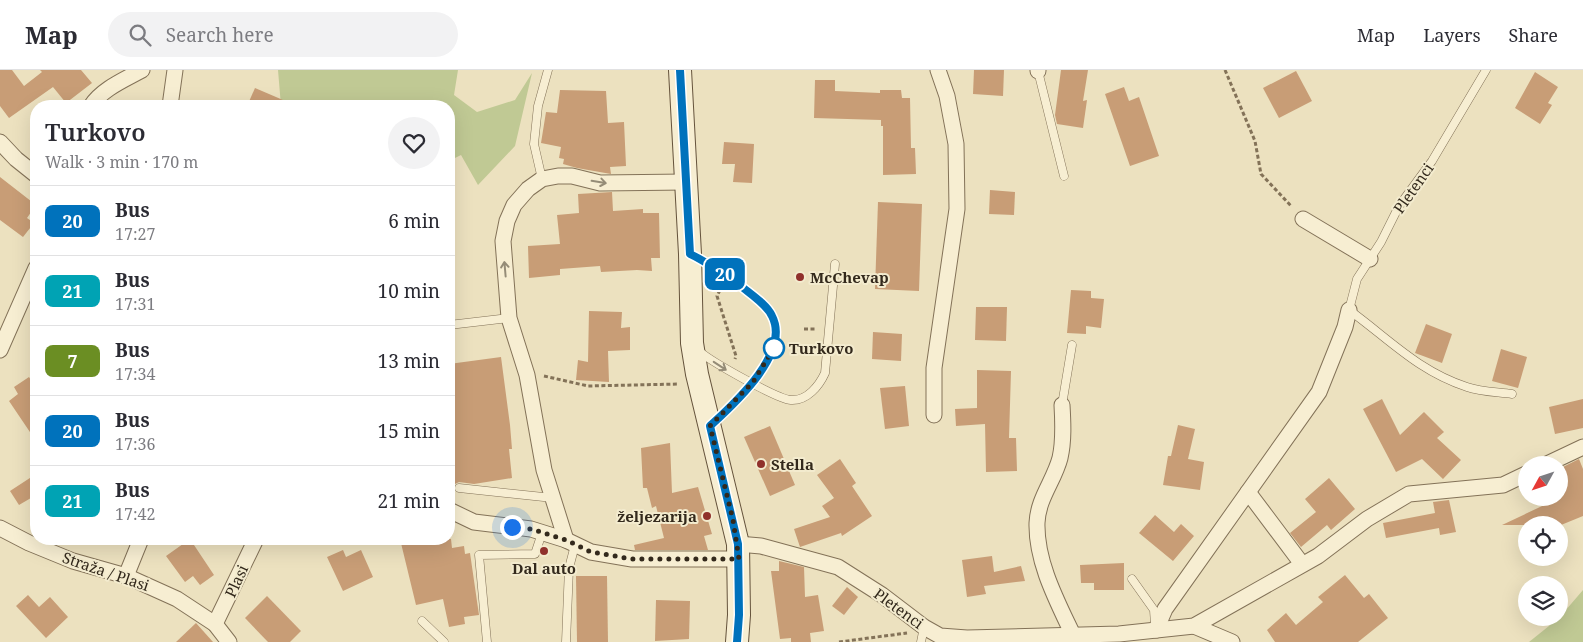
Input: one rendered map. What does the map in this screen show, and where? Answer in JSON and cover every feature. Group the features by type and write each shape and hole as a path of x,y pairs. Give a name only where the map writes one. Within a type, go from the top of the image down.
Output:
{"main road":[{"path":"680,70 690,254 692,343 738,552 737,642"}],"street":[{"path":"96,100 106,91 142,70"},
{"path":"171,100 175,70"},
{"path":"934,415 934,368 957,209 956,144 947,96 938,70"},
{"path":"0,142 30,170"},
{"path":"571,542 544,470 527,375 510,318 503,242 507,221 514,205 528,189 542,179 572,176 600,183 686,182"},
{"path":"1303,218 1370,259"},
{"path":"0,350 30,282"},
{"name":"Pletenci","path":"1156,630 1165,609 1319,392 1345,327 1349,310"},
{"path":"1062,405 1063,431 1060,459 1043,494 1037,523 1042,559 1051,587 1073,635"},
{"path":"1564,456 1583,447"},
{"name":"Pletenci","path":"455,513 474,522 542,533 571,542 591,552 632,559 738,552 761,546 838,567 882,595 923,635 967,638 1073,635 1117,638 1156,630 1194,626 1318,556 1367,519 1409,494 1503,485 1518,478"},
{"path":"1248,492 1302,564"},
{"name":"Straža / Plasi","path":"0,528 30,543"},
{"name":"Straža / Plasi","path":"34,545 73,561 126,576 177,598 215,624 229,642"},
{"path":"126,576 139,545"},
{"name":"Plasi","path":"215,624 253,545"},
{"name":"Pletenci","path":"1194,626 1232,642"}],"lane":[{"path":"542,179 534,144 538,106 548,70"},
{"path":"1038,70 1064,176"},
{"name":"Pletenci","path":"1349,310 1357,279 1381,242 1398,206 1432,161 1486,70"},
{"path":"690,254 730,278 749,293 773,316 776,336 774,347 753,382 710,426"},
{"path":"692,343 715,363 791,400 809,394 820,384 825,373 835,264"},
{"path":"1349,310 1379,332 1404,355 1444,378 1469,388 1512,394"},
{"path":"455,324 510,318"},
{"path":"1062,405 1072,345"},
{"path":"459,488 553,498"},
{"path":"487,642 478,555 535,554 542,533"},
{"path":"566,642 571,542"},
{"path":"1132,579 1154,610 1156,630"},
{"path":"422,621 444,642"}],"path":[{"path":"1225,70 1255,142 1261,174 1303,218"},
{"path":"720,290 717,296 736,356 734,360"},
{"path":"804,329 818,329"},
{"path":"536,375 588,386 683,384"},
{"path":"839,642 923,635"}],"green space":[{"path":"278,70 458,70 454,95 477,112 515,100 532,73 515,146 478,185 461,155 455,158 455,100 280,100"},
{"path":"1583,590 1583,642 1529,642 1549,626 1568,626 1568,608"}],"building":[{"path":"0,70 12,70 24,86 42,72 40,70 81,70 92,83 70,100 64,100 53,87 35,100 30,100 30,103 9,118 0,106"},
{"path":"974,70 1004,70 1003,96 973,94"},
{"path":"1061,70 1088,70 1083,101 1087,100 1083,128 1057,124 1055,115"},
{"path":"1296,71 1312,101 1279,118 1263,88"},
{"path":"1535,72 1558,87 1548,103 1552,105 1540,124 1515,108"},
{"path":"815,80 835,80 835,91 880,93 880,90 901,90 902,98 910,98 911,148 915,148 916,174 883,175 883,126 881,126 881,120 814,118"},
{"path":"1124,87 1129,101 1139,97 1159,156 1130,166 1105,94"},
{"path":"255,88 283,100 250,100"},
{"path":"560,90 606,91 608,123 624,122 626,166 610,167 611,174 577,168 563,164 564,159 559,158 561,147 541,143 546,112 557,113"},
{"path":"724,142 754,144 752,183 733,182 735,164 722,164"},
{"path":"0,177 30,200 30,214 27,218 30,220 30,228 23,237 0,220"},
{"path":"990,190 1015,192 1014,215 989,214"},
{"path":"612,192 613,211 643,209 643,213 659,213 660,258 651,258 652,271 601,272 600,266 560,269 560,275 529,278 528,246 560,244 557,215 579,213 578,194"},
{"path":"878,202 922,204 919,291 875,289"},
{"path":"1071,290 1091,291 1091,298 1104,299 1101,328 1086,326 1086,334 1067,333"},
{"path":"976,307 1007,307 1006,341 975,340"},
{"path":"589,311 622,312 621,328 630,327 630,350 608,351 609,382 576,380 578,360 588,362"},
{"path":"1426,324 1452,334 1442,363 1415,353"},
{"path":"873,332 902,334 901,361 872,359"},
{"path":"1501,349 1527,357 1518,388 1492,381"},
{"path":"501,357 510,425 512,449 509,449 512,478 474,484 459,482 455,484 455,363"},
{"path":"977,370 1011,371 1009,438 1016,438 1017,471 986,472 985,424 956,426 955,409 977,408"},
{"path":"29,377 30,379 30,432 9,401 18,394 14,387"},
{"path":"905,386 909,426 885,429 880,388"},
{"path":"1382,399 1400,435 1424,412 1444,432 1437,438 1461,460 1443,479 1422,459 1396,472 1363,409"},
{"path":"1583,399 1583,428 1555,434 1549,407"},
{"path":"1178,425 1195,429 1188,459 1204,462 1200,490 1163,485 1168,456 1171,456"},
{"path":"770,426 795,485 770,496 744,437"},
{"path":"670,443 672,493 698,487 712,534 704,536 708,550 635,550 634,545 664,538 656,506 652,508 647,488 643,488 641,448"},
{"path":"840,459 856,483 852,486 872,516 842,536 841,533 800,547 794,529 830,517 822,506 834,498 817,475"},
{"path":"1579,459 1583,469 1583,516 1568,522 1568,516 1521,516 1542,506 1568,506 1568,464"},
{"path":"30,478 30,499 19,505 10,491"},
{"path":"1329,478 1355,509 1331,530 1327,525 1301,547 1290,533 1316,512 1305,499"},
{"path":"1449,500 1456,532 1440,535 1439,528 1386,538 1383,523 1435,513 1433,502"},
{"path":"1155,515 1174,532 1181,524 1194,536 1173,561 1139,533"},
{"path":"1518,517 1518,525 1502,525"},
{"path":"182,545 194,545 214,575 200,585 193,576 185,582 166,556"},
{"path":"401,545 452,545 452,548 464,546 465,554 470,553 479,615 464,617 465,624 449,627 443,599 416,605"},
{"path":"343,550 346,557 361,550 373,577 343,591 327,557"},
{"path":"992,556 994,572 1021,566 1025,581 984,586 986,594 967,597 962,560"},
{"path":"779,561 804,567 805,597 818,595 824,631 810,633 811,642 791,642 791,638 780,639 771,571 779,571"},
{"path":"1124,563 1124,590 1094,590 1094,583 1081,583 1080,565"},
{"path":"1345,575 1364,598 1369,594 1388,618 1358,642 1275,642 1267,630 1286,613 1296,625 1323,602 1318,597"},
{"path":"576,576 607,576 608,642 577,642"},
{"path":"847,587 858,597 844,615 832,606"},
{"path":"28,595 39,607 50,597 68,617 46,638 16,606"},
{"path":"267,596 301,631 290,642 268,642 245,618"},
{"path":"656,600 690,601 689,639 655,641"},
{"path":"196,623 213,642 176,642"}],"bus line":[{"name":"20","path":"680,70 684,109 690,254 718,269 749,293 768,310 773,316 775,324 776,336 774,347 765,365 753,382 710,426 738,544 739,615 737,642"}],"place":[{"name":"McChevap","path":"800,277"},
{"name":"Turkovo","path":"774,348"},
{"name":"Stella","path":"761,464"},
{"name":"željezarija","path":"707,516"},
{"name":"Dal auto","path":"544,551"}],"route":[{"path":"512,527 531,529 566,540 591,552 632,559 739,559 733,520 710,426 753,382 774,348"}]}
